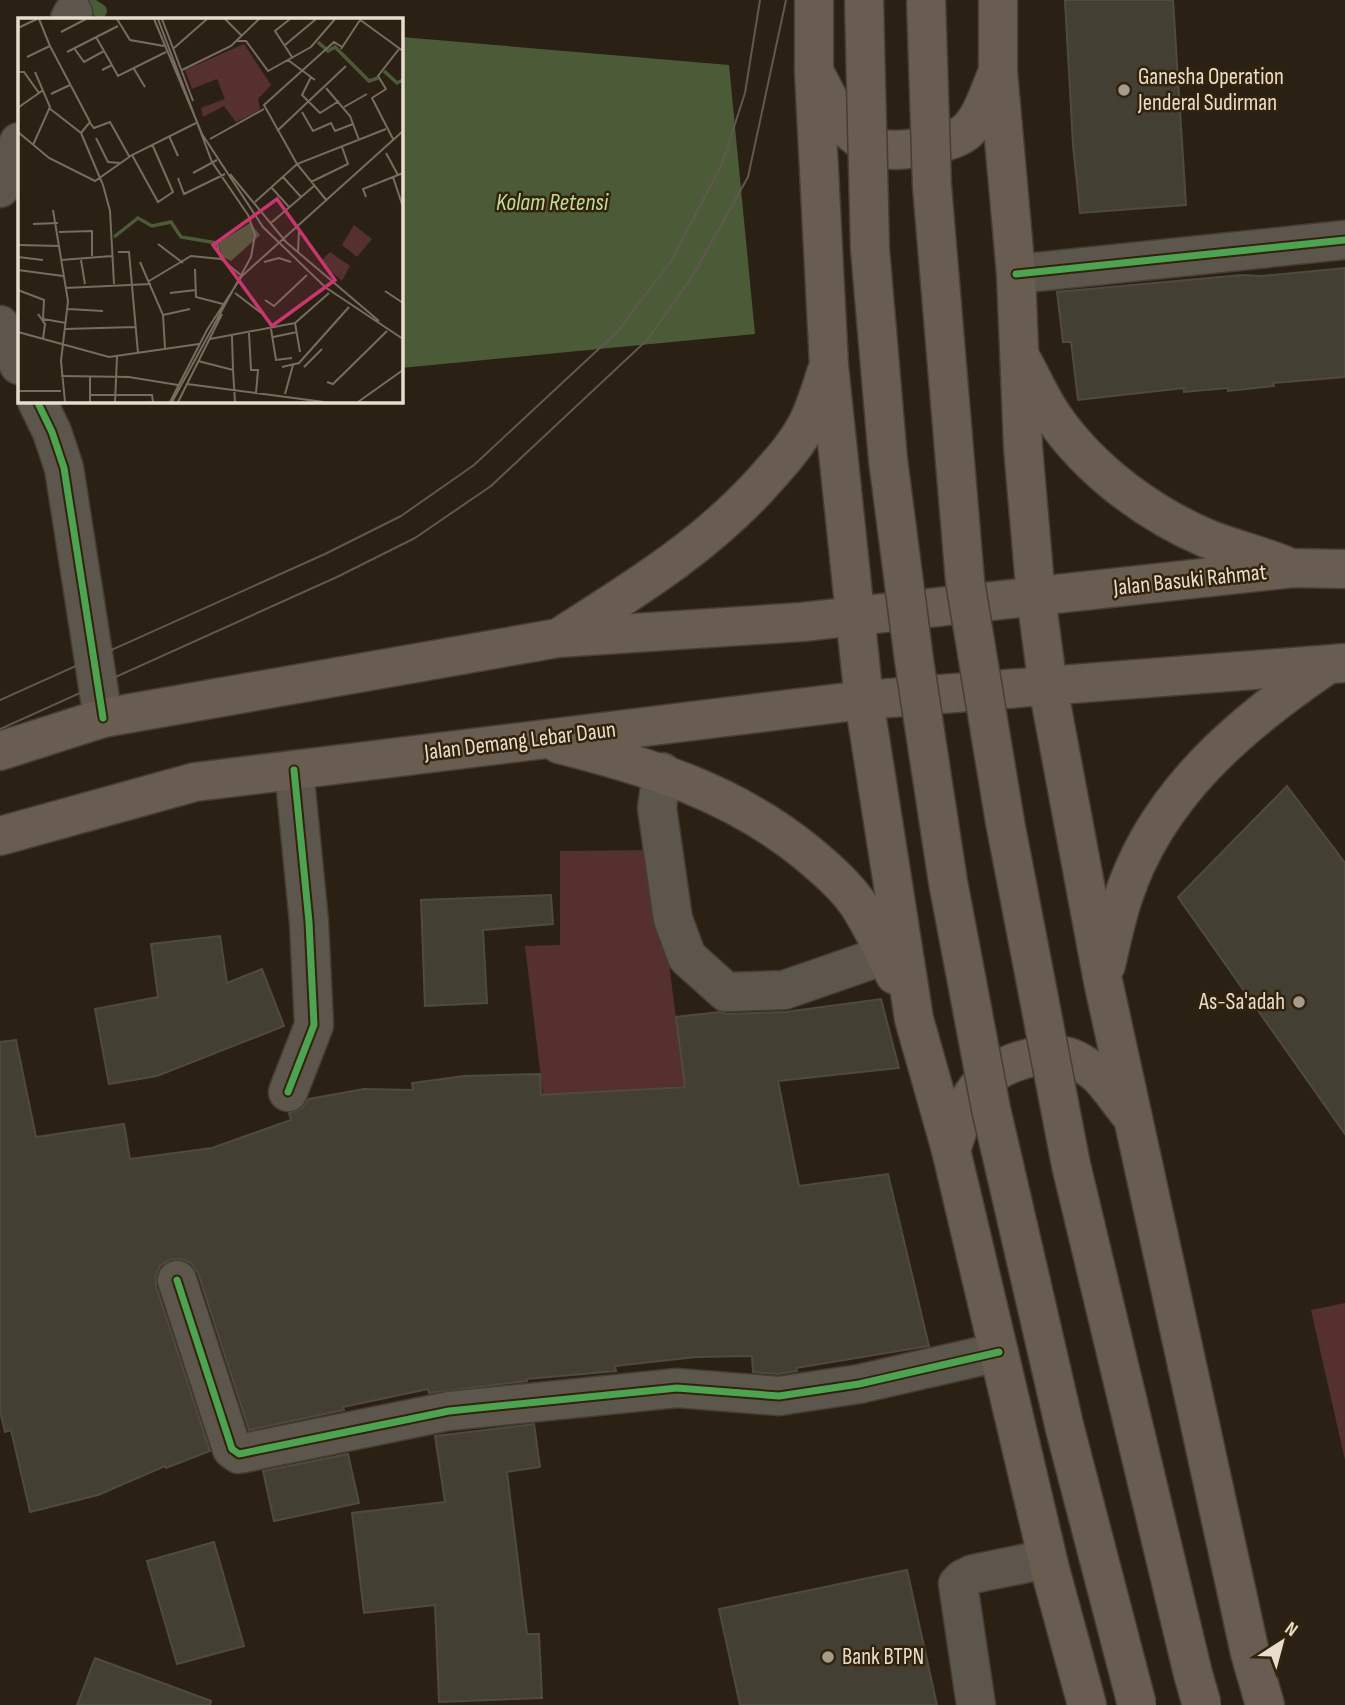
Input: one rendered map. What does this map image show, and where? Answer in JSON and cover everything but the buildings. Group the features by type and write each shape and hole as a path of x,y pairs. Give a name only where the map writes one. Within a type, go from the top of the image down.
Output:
{"highway":[{"path":"814,0 814,72 829,366 864,700 914,1019 951,1150 1047,1559 1087,1705"},
{"path":"864,0 870,249 888,460 914,660 948,882 997,1136 1065,1429 1137,1705"},
{"path":"926,0 932,186 967,595 1005,822 1071,1165 1189,1661 1202,1705"},
{"path":"998,0 998,72 1016,274 1023,447 1036,597 1048,687 1103,981 1250,1653 1265,1705"},
{"path":"814,72 845,124 864,142 881,149 913,148 951,142 966,133 975,122 998,72"},
{"path":"1019,354 1054,417 1084,454 1123,489 1162,516 1207,539 1293,568"},
{"path":"558,638 656,576 706,538 747,499 784,459 804,430 816,406 829,366"},
{"name":"Jalan Basuki Rahmat","path":"1036,597 1293,568 1345,569"},
{"path":"0,751 103,718 558,638 855,617 1036,597"},
{"path":"1048,687 1337,664"},
{"path":"1103,981 1123,897 1136,864 1181,791 1214,753 1239,730 1284,695 1337,664"},
{"name":"Jalan Demang Lebar Daun","path":"0,836 195,782 864,700 1048,687"},
{"path":"535,739 662,772 702,788 762,820 823,866 841,882 858,904 875,932 914,1019"},
{"path":"951,1150 967,1105 978,1087 993,1073 1012,1063 1046,1056 1066,1056 1097,1074 1132,1117"}],"street":[{"path":"0,188 18,144"},
{"path":"1016,274 1345,240"},
{"path":"0,325 18,363"},
{"path":"37,402 52,432 64,468 103,718"},
{"path":"288,1092 314,1025 309,922 294,770"},
{"path":"662,772 657,808 673,919 687,957 726,992 784,990 886,955"},
{"path":"177,1280 232,1449 239,1454 449,1411 677,1388 779,1396 859,1384 999,1352"},
{"path":"976,1705 958,1584 962,1578 973,1574 1047,1559"}],"shaded area":[{"path":"654,850 685,1086 543,1095 525,946 560,945 560,851"},
{"path":"1345,1303 1345,1460 1311,1310"}],"water":[{"name":"Kolam Retensi","path":"402,37 729,65 755,334 402,368"}],"waterway":[{"path":"83,0 100,11"}],"tram line":[{"path":"0,700 325,554 401,516 474,465 618,331 671,261 722,164 745,93 760,0"},
{"path":"0,729 337,577 415,538 491,486 647,340 692,277 748,177 786,0"}],"cycle path":[{"path":"1016,274 1345,240"},
{"path":"37,402 52,432 64,468 103,718"},
{"path":"288,1092 314,1025 309,922 294,770"},
{"path":"177,1280 232,1449 239,1454 449,1411 677,1388 779,1396 859,1384 999,1352"}],"place":[{"name":"Ganesha Operation Jenderal Sudirman","path":"1124,90"},
{"name":"As-Sa'adah","path":"1299,1002"},
{"name":"Bank BTPN","path":"828,1657"}]}
